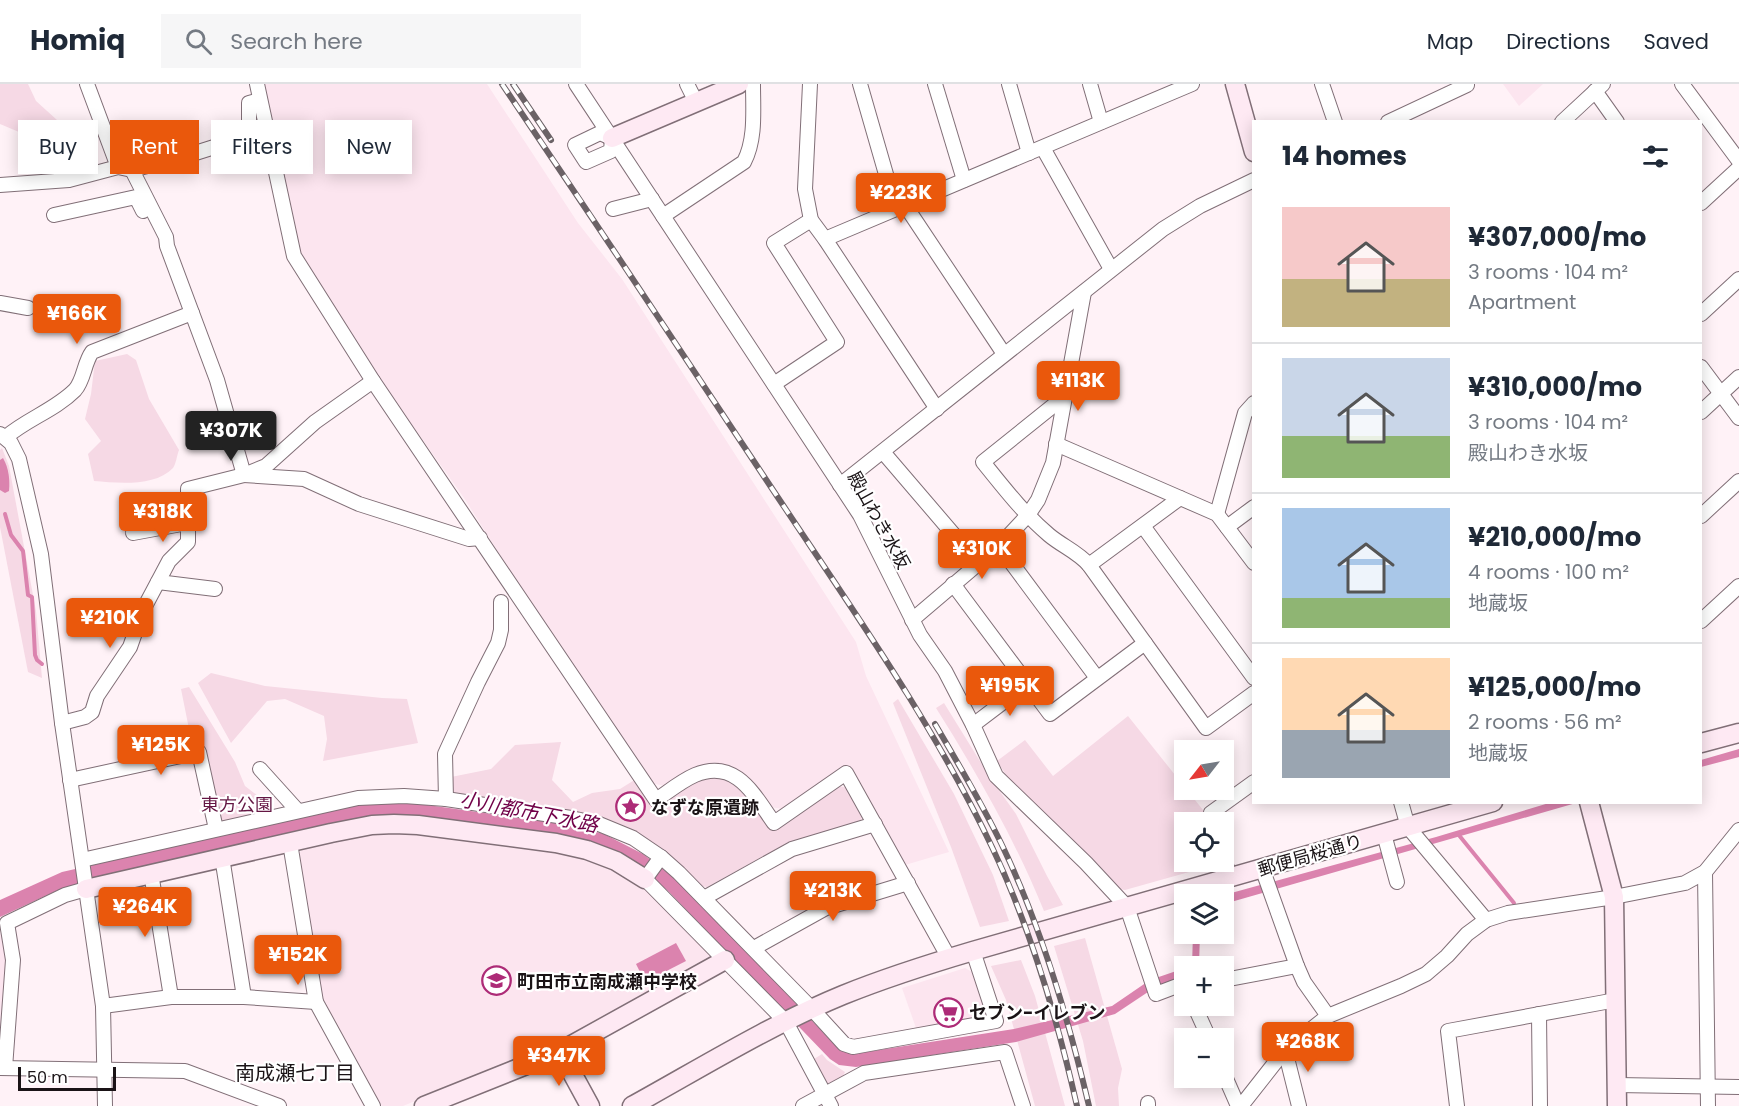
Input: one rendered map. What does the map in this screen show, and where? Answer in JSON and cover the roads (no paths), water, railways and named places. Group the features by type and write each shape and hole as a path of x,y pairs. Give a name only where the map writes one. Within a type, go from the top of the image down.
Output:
{"street":[{"path":"87,84 110,135"},
{"path":"257,84 294,256 373,381 656,800 694,775 708,771 730,773 748,786 774,823 846,773 949,958"},
{"name":"殿山わき水坂","path":"576,84 860,515 912,621 945,671 996,776 1086,863 1127,907"},
{"path":"687,84 696,102"},
{"path":"612,138 739,84"},
{"path":"663,216 744,162 749,153 753,123 753,84"},
{"path":"810,84 805,189 811,220 937,409"},
{"path":"860,84 900,207 1004,354"},
{"path":"935,84 964,180"},
{"path":"1009,84 1029,153"},
{"path":"1090,84 1101,122"},
{"path":"825,239 1192,84"},
{"path":"1235,84 1252,145"},
{"path":"1322,84 1334,120"},
{"path":"1682,84 1739,161"},
{"path":"1391,120 1441,90 1467,85"},
{"path":"1564,120 1599,87 1616,120"},
{"path":"199,152 249,136 249,103 260,100"},
{"path":"1043,148 1111,269"},
{"path":"1702,202 1739,168"},
{"path":"0,185 69,180 110,171"},
{"path":"129,174 166,237 166,246 217,380 244,475"},
{"path":"840,485 1163,229 1200,206 1252,181"},
{"path":"54,215 136,197 159,242 166,246"},
{"path":"613,209 652,199"},
{"path":"774,384 837,342 774,243 811,220"},
{"path":"1702,313 1739,279"},
{"path":"912,621 999,546 1028,515 1038,500 1053,463 1084,292"},
{"path":"0,303 28,308"},
{"path":"105,1106 103,1006 62,723 41,554 19,459 11,443 3,436 54,406 75,389 86,360 92,352 192,313"},
{"path":"1702,368 1739,418"},
{"path":"1702,411 1739,377"},
{"path":"62,723 85,717 92,712 97,696 130,647 143,610 169,561 188,542 188,489 244,475 266,466 315,422 373,381"},
{"path":"1064,397 983,462 1028,515 1050,536 1076,551 1089,565 1206,728 1252,694"},
{"path":"1217,514 1245,412 1252,405"},
{"path":"1056,444 1217,514 1252,560"},
{"path":"883,452 978,563"},
{"path":"244,475 304,479 359,504 468,539 480,538"},
{"path":"1702,515 1739,481"},
{"path":"1089,565 1180,498"},
{"path":"1227,527 1252,508"},
{"path":"133,533 188,523"},
{"path":"1143,526 1252,675"},
{"path":"999,546 1098,678"},
{"path":"158,582 215,589"},
{"path":"953,584 1050,714 1145,643"},
{"path":"1702,620 1739,586"},
{"path":"446,799 445,754 498,643 501,630 501,602"},
{"path":"973,725 1027,684"},
{"path":"1702,743 1739,733"},
{"path":"70,780 199,752 216,829"},
{"path":"260,769 297,810"},
{"path":"1212,812 1252,783"},
{"path":"82,861 297,810 358,798 404,796 446,799 599,824 633,838 660,858 754,948 809,1011 844,1044 853,1047 996,1022 973,951"},
{"path":"1402,804 1408,827 1486,920"},
{"name":"郵便局桜通り","path":"632,1106 787,1021 852,992 949,958 1262,868 1387,846 1408,827 1486,804"},
{"path":"1590,804 1614,897 1617,1106"},
{"path":"704,898 792,849 875,824"},
{"path":"279,1106 185,1071 3,1068 13,960 7,923 65,895 86,888 372,825 418,825 556,843 587,850 615,861 645,879 787,1021 828,1100"},
{"path":"1231,1088 1239,1106 1285,1050 1328,1016 1426,974 1467,934 1486,920 1508,913 1614,897 1685,883 1705,872 1739,830"},
{"path":"290,843 316,1002 374,1106"},
{"path":"1387,846 1397,882"},
{"path":"222,857 244,997"},
{"path":"645,879 660,858"},
{"path":"1262,868 1304,982 1328,1016"},
{"path":"1228,872 1230,878"},
{"path":"1705,872 1708,1106"},
{"path":"151,873 171,997"},
{"path":"754,948 826,908 908,884"},
{"path":"1127,907 1156,994 1174,987"},
{"path":"424,1106 560,1051 725,960"},
{"path":"1234,978 1297,966"},
{"path":"103,1006 171,997 244,997 316,1002"},
{"path":"1456,1106 1448,1031 1616,1000"},
{"path":"1539,1014 1540,1106"},
{"path":"1285,1050 1299,1106"},
{"path":"560,1051 590,1106"},
{"path":"804,1106 828,1100 864,1072 1005,1052 1023,1106"},
{"path":"1617,1085 1739,1087"}],"waterway":[{"path":"5,514 11,535 23,551 28,595 32,597 35,655 42,664"},
{"path":"1458,834 1514,903"}],"railway":[{"path":"502,84 858,617 915,707 968,799 1006,878 1031,942 1052,1007 1077,1106"},
{"path":"513,84 551,140"},
{"path":"935,724 993,828 1029,907 1052,972 1089,1106"}],"place":[{"name":"なずな原遺跡","path":"630,807"},
{"name":"町田市立南成瀬中学校","path":"496,981"},
{"name":"セブン-イレブン","path":"948,1012"}],"district":[{"name":"南成瀬七丁目","path":"295,1073"}],"park label":[{"name":"東方公園","path":"237,804"}],"water label":[{"name":"小川都市下水路","path":"529,812"}]}
